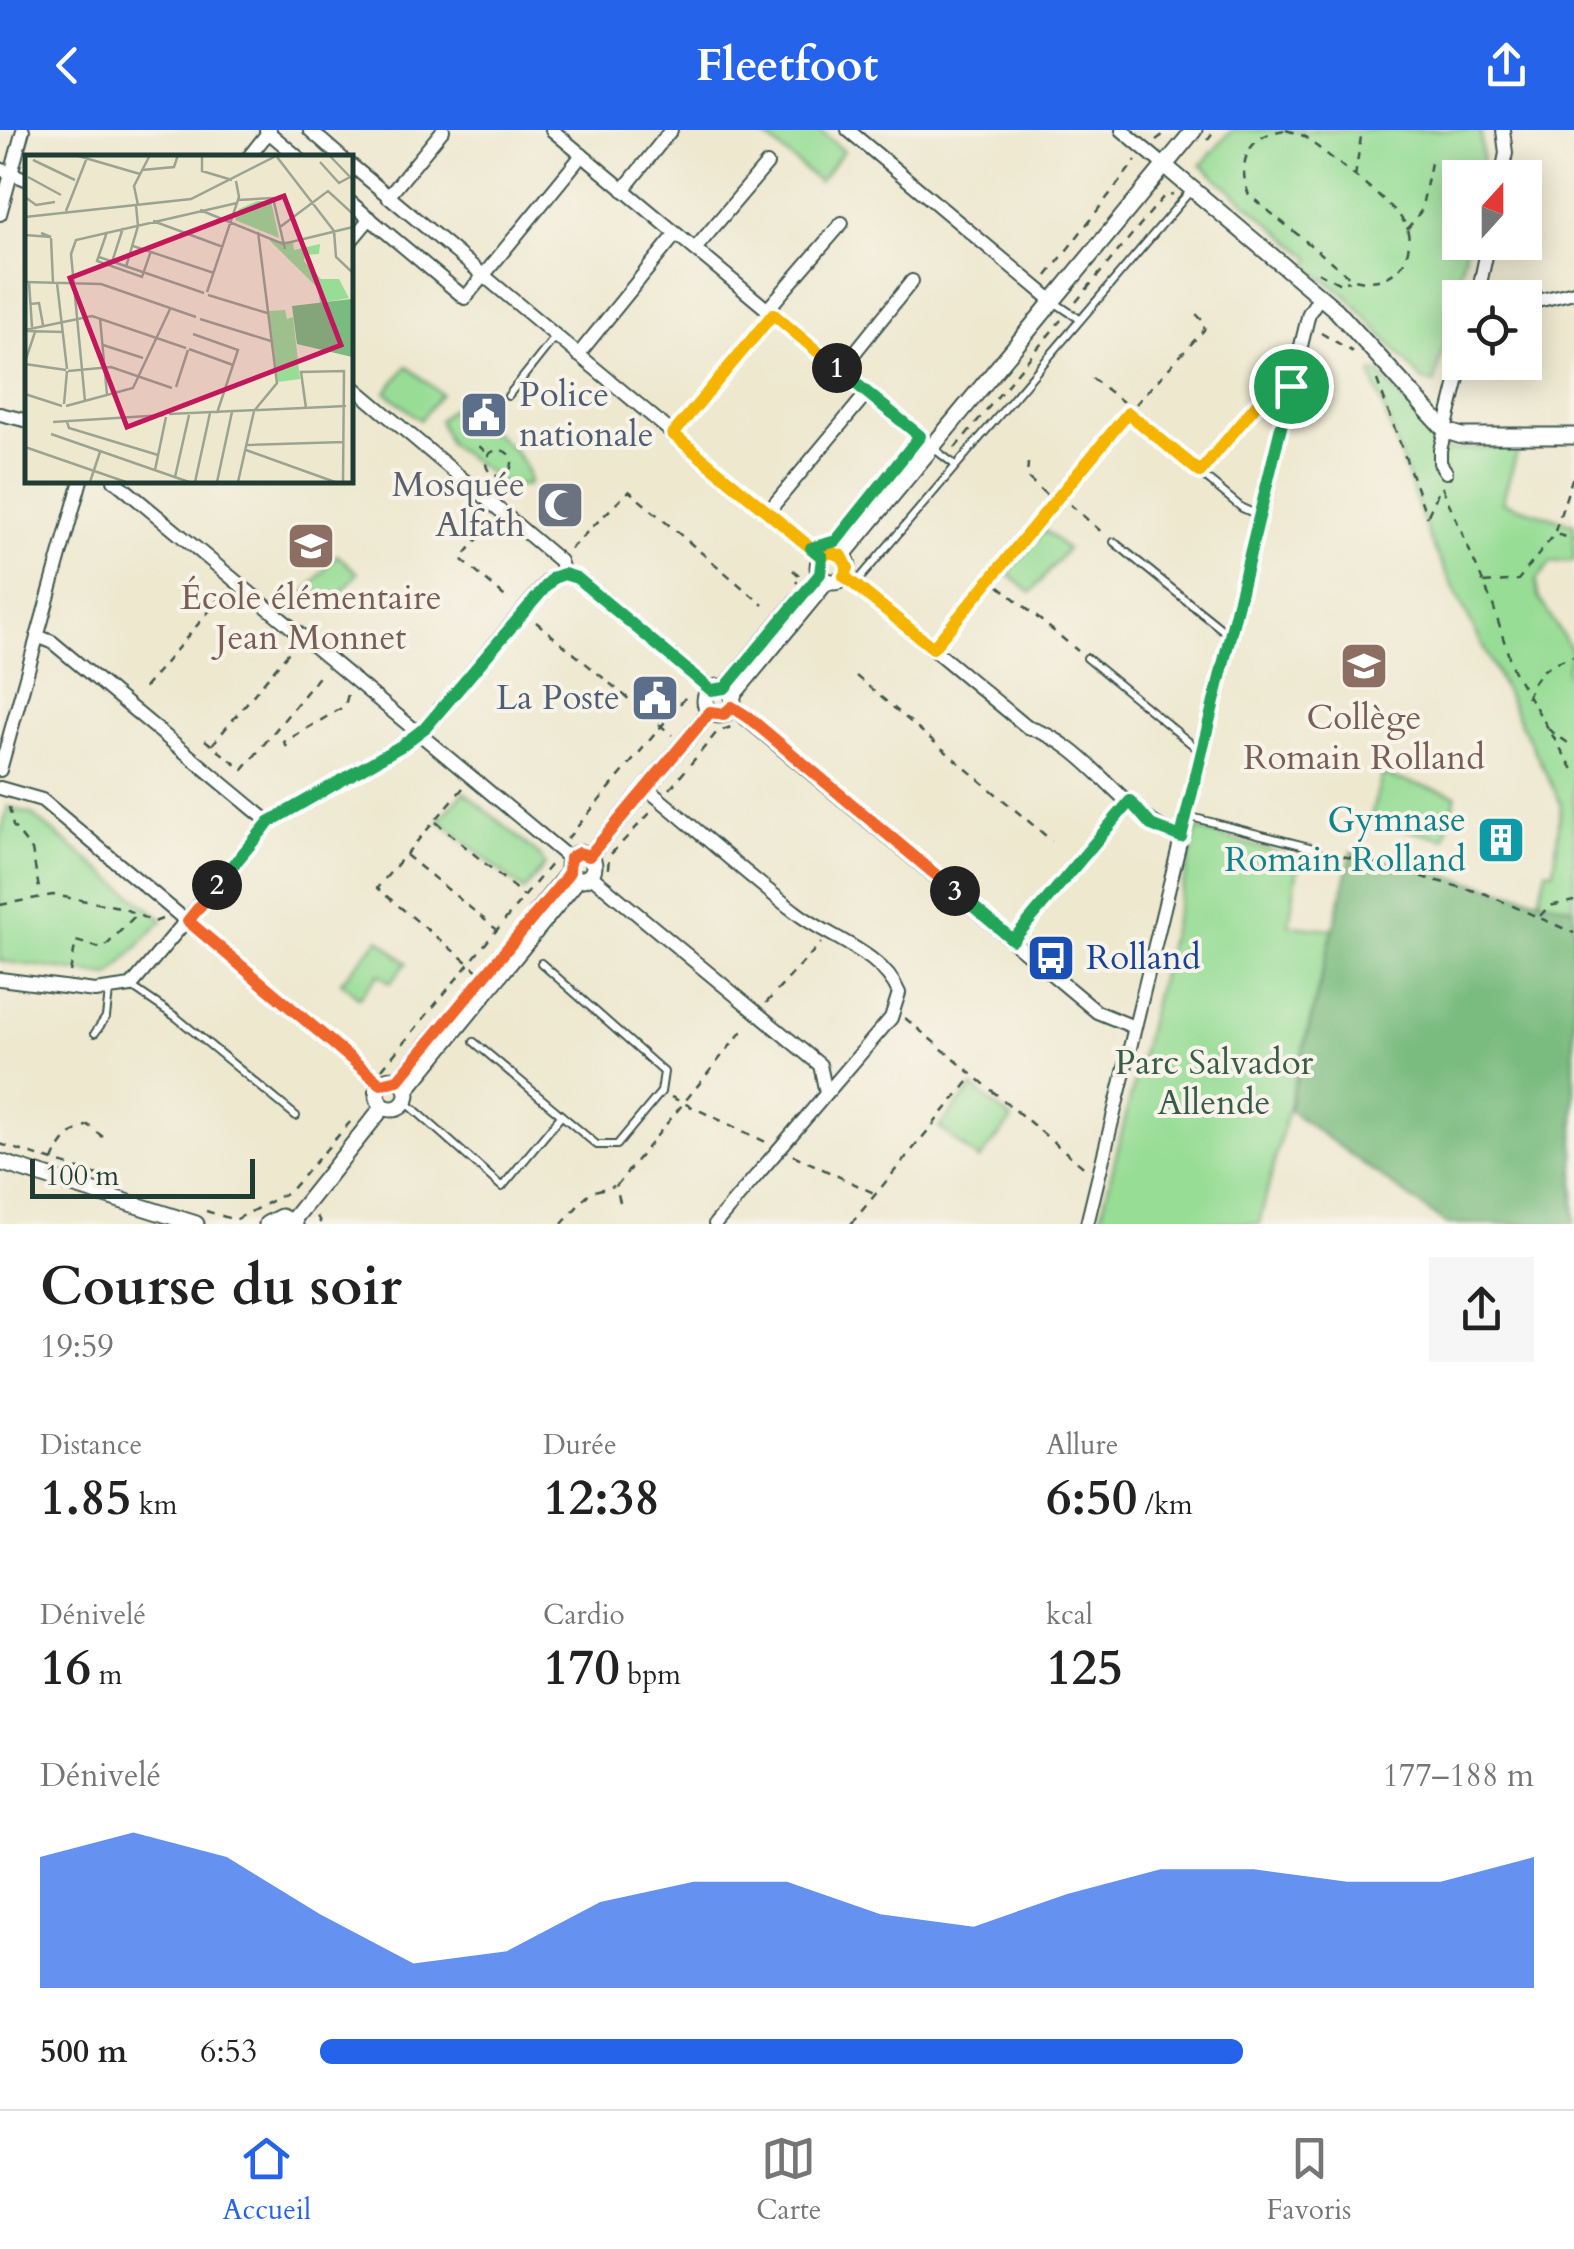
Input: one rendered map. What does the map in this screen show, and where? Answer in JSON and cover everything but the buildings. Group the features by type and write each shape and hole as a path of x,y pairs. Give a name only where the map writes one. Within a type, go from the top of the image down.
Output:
{"street":[{"path":"0,214 6,171 23,130"},
{"path":"310,130 339,155"},
{"path":"388,196 444,130"},
{"path":"552,130 932,447"},
{"path":"623,190 671,130"},
{"path":"848,130 1055,302"},
{"path":"1122,130 1314,290 1446,431 1462,436 1574,436"},
{"path":"842,556 1194,130"},
{"path":"1503,130 1505,160"},
{"path":"250,155 268,131 295,155"},
{"path":"352,204 465,298 582,156"},
{"path":"694,250 767,164"},
{"path":"352,166 767,512 823,571 850,580 1027,727 1046,732 1130,801 1151,825 1181,837"},
{"path":"352,240 370,218"},
{"path":"673,434 842,223"},
{"path":"578,356 676,234"},
{"path":"840,371 912,280"},
{"path":"1087,1224 1314,290"},
{"path":"1542,300 1574,292"},
{"path":"1444,479 1440,464 1458,380"},
{"path":"352,386 562,568 720,692 1098,1012 1134,1027"},
{"path":"767,512 867,393"},
{"path":"0,414 25,421"},
{"path":"0,770 79,482"},
{"path":"116,482 472,777 573,867 820,1066 826,1093"},
{"path":"573,867 594,868 589,856 710,712 705,701 720,692 823,571 830,552 842,556 850,580"},
{"path":"0,979 108,992 131,986 269,822 418,734 562,568"},
{"path":"37,636 52,642 269,822"},
{"path":"647,789 800,916 832,931 891,979 899,993 896,1011 715,1224"},
{"path":"6,790 42,800 393,1086"},
{"path":"573,867 393,1086 393,1110 383,1106 377,1096 393,1086 490,970 573,867"},
{"path":"267,1224 281,1217 294,1222 383,1106"},
{"path":"0,1162 198,1216"}],"lane":[{"path":"850,580 956,465 1190,186"},
{"path":"1055,302 1078,318"},
{"path":"508,396 556,336"},
{"path":"1200,472 1272,386 1291,386"},
{"path":"1128,413 1242,508 1259,515"},
{"path":"932,447 956,465"},
{"path":"1114,542 1230,636"},
{"path":"933,648 988,582"},
{"path":"1087,658 1201,752"},
{"path":"1186,816 1317,849"},
{"path":"1013,940 1102,836"},
{"path":"474,1042 597,1145 617,1145 660,1092 664,1072 540,963"},
{"path":"131,986 296,1116"},
{"path":"94,1033 106,1018 108,992"},
{"path":"393,1086 502,1188 561,1116"}],"path":[{"path":"1055,302 1050,269 1145,149 1170,130"},
{"path":"1198,150 1215,130"},
{"path":"1286,130 1304,136 1402,219 1407,229 1408,250 1403,265 1393,274 1372,281 1351,278 1249,195 1243,164 1256,139 1286,130"},
{"path":"1354,178 1362,130"},
{"path":"1407,229 1418,219 1432,158"},
{"path":"946,458 1055,302 1164,196 1190,186"},
{"path":"1314,290 1318,272 1342,286 1351,278"},
{"path":"1092,378 1131,409 1204,330 1205,323 1196,314"},
{"path":"1306,325 1355,354"},
{"path":"1374,372 1427,517 1444,479"},
{"path":"1087,658 991,579 1128,413"},
{"path":"479,446 490,455"},
{"path":"497,450 509,455 510,471 498,476 491,473 486,466 490,455 497,450"},
{"path":"1028,463 1027,477 1054,500"},
{"path":"1484,583 1518,580 1555,534 1573,476"},
{"path":"1444,479 1527,698 1574,771"},
{"path":"562,568 629,492 764,605"},
{"path":"1058,494 1114,542"},
{"path":"502,512 460,559 662,726"},
{"path":"1555,534 1574,539"},
{"path":"144,688 227,590"},
{"path":"212,745 294,646"},
{"path":"1527,698 1532,680 1544,667 1574,656"},
{"path":"205,740 243,770 324,671"},
{"path":"856,676 1052,841"},
{"path":"287,747 284,742 345,706 349,692"},
{"path":"393,1086 469,964 525,897 573,867 662,726 720,692"},
{"path":"1543,724 1574,747"},
{"path":"472,777 377,888 480,972 484,967 490,970"},
{"path":"6,790 8,816 32,850 40,894"},
{"path":"1102,836 1130,801"},
{"path":"435,820 525,897"},
{"path":"1317,849 1486,894 1574,933"},
{"path":"405,854 498,930"},
{"path":"0,905 40,894 120,907 154,922 174,910"},
{"path":"1539,917 1549,906 1574,901"},
{"path":"67,988 76,941 103,949 136,916"},
{"path":"562,1224 590,1192 616,1186 757,1013 832,931"},
{"path":"896,1011 1098,1180"},
{"path":"851,1224 974,1075"},
{"path":"948,1089 956,1097"},
{"path":"198,1216 236,1220 290,1191 354,1117"},
{"path":"53,1161 60,1143 70,1133 88,1125 103,1137"},
{"path":"0,1144 108,1179"},
{"path":"616,1186 620,1202"}],"green space":[{"path":"758,130 819,130 844,151 819,182"},
{"path":"1232,130 1481,130 1482,160 1442,160 1442,260 1463,260 1459,280 1442,280 1442,352 1435,383 1423,381 1346,295 1308,268 1311,258 1201,165"},
{"path":"407,366 441,394 420,420 386,392"},
{"path":"1378,372 1448,450 1519,446 1502,502 1574,524 1574,561 1551,562 1536,581 1538,596 1572,651 1566,671 1574,685 1574,908 1539,901 1546,870 1554,871 1561,804 1430,540 1371,373"},
{"path":"451,409 502,439 522,462 528,485 508,487 449,444 439,420"},
{"path":"1044,530 1067,549 1031,593 1008,574"},
{"path":"337,555 358,573 327,610 305,593"},
{"path":"1382,775 1456,795 1445,839 1370,820"},
{"path":"464,792 540,856 545,865 524,891 439,820"},
{"path":"8,807 31,814 163,920 110,976 0,961 0,837"},
{"name":"Parc Salvador Allende","path":"1197,829 1299,859 1289,925 1333,929 1259,1224 1099,1224"},
{"path":"1352,852 1574,908 1574,1224 1446,1224 1289,1110"},
{"path":"379,939 407,963 390,983 379,974 359,998 341,982"},
{"path":"973,1087 1012,1120 979,1160 939,1127"}],"place":[{"name":"Police nationale","path":"484,415"},
{"name":"Mosquée Alfath","path":"560,505"},
{"name":"École élémentaire Jean Monnet","path":"311,546"},
{"name":"Collège Romain Rolland","path":"1364,666"},
{"name":"La Poste","path":"655,698"},
{"name":"Gymnase Romain Rolland","path":"1501,840"},
{"name":"Rolland","path":"1051,958"}],"route":[{"path":"1291,386 1181,837 1151,825 1130,801 1013,940 732,707 724,714 710,712 589,856 579,853 570,858 569,872 561,884 398,1080 389,1079 381,1084 188,921 269,822 411,740 426,727 553,578 564,574 577,578 711,690 725,688 820,574 822,557 811,548 836,541 920,436 773,314 673,434 811,548 822,557 830,552 842,556 848,568 844,576 933,648 1128,413 1200,472 1272,386 1291,386"}]}
